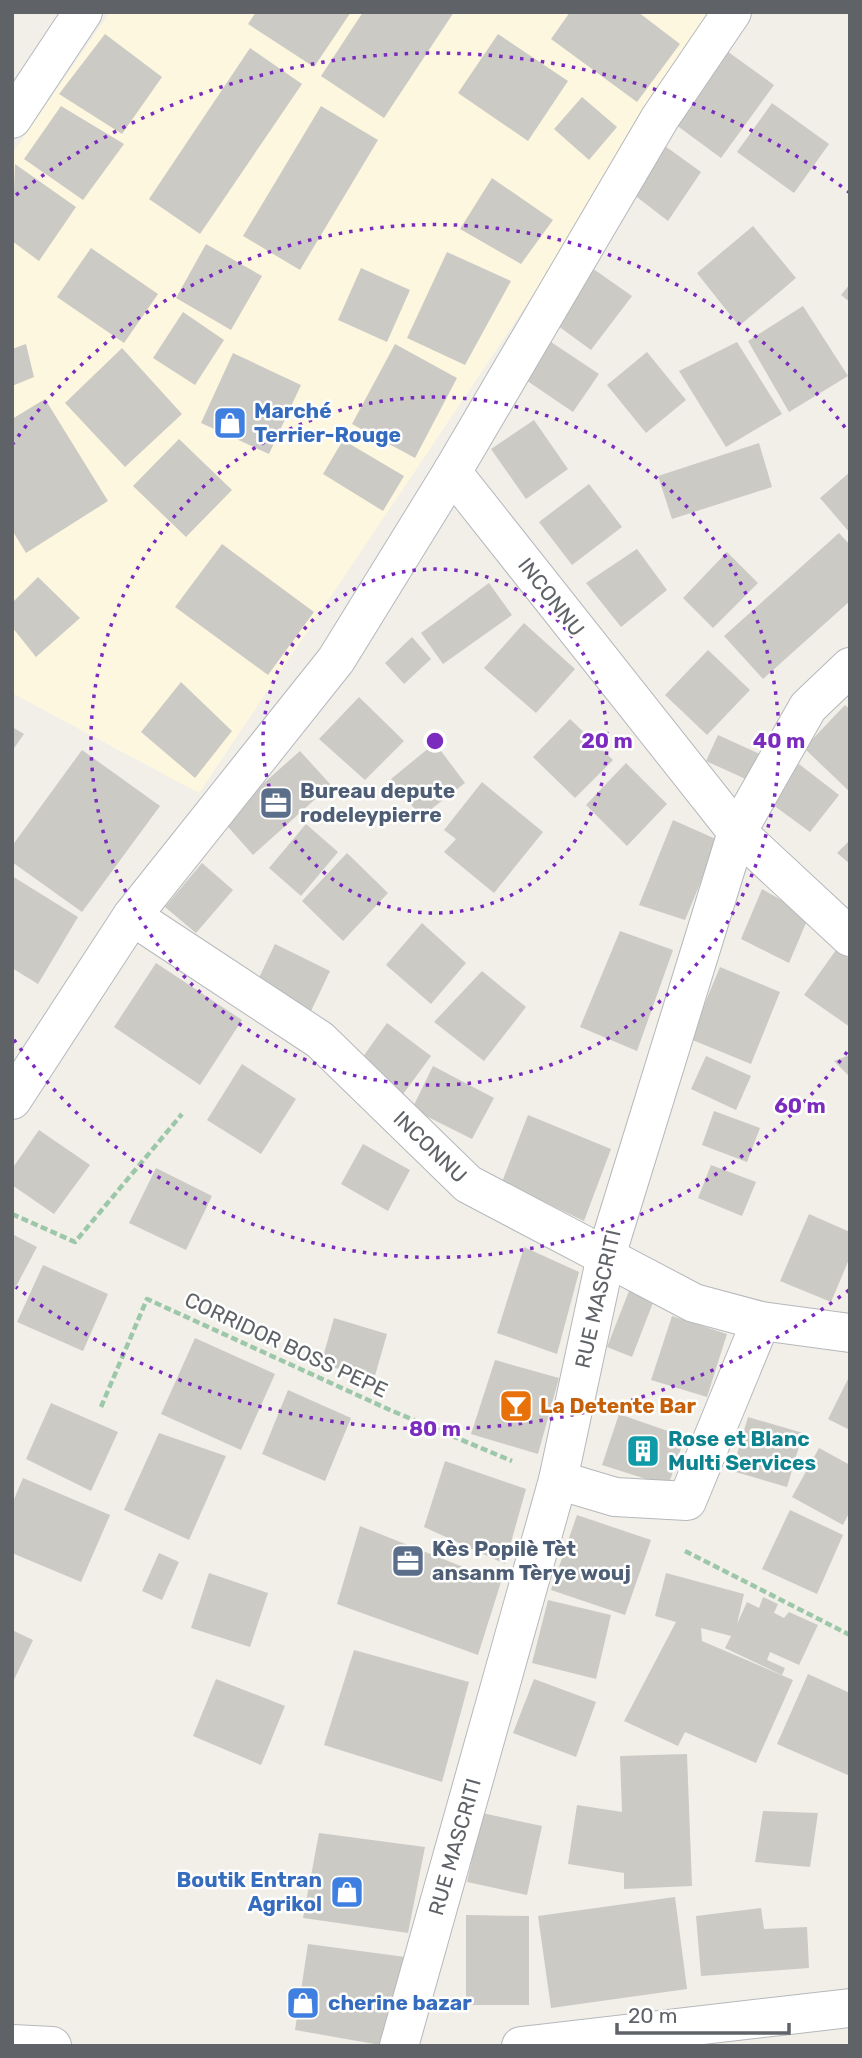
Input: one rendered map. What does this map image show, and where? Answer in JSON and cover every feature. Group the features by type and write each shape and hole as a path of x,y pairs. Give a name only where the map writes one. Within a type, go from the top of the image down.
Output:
{"street":[{"path":"12,118 83,12"},
{"path":"12,1100 132,916 336,660 452,472 660,118 732,12"},
{"name":"INCONNU","path":"452,472 737,832 850,937"},
{"name":"RUE MASCRITI","path":"399,2046 558,1480 606,1256 737,832 808,707 850,667"},
{"name":"INCONNU","path":"132,916 320,1040 468,1184 694,1303 761,1321 850,1333"},
{"path":"558,1480 615,1497 687,1501 761,1321"},
{"path":"521,2046 850,2008"},
{"path":"12,2044 52,2046"}],"path":[{"path":"12,1214 75,1242 182,1114"},
{"name":"CORRIDOR BOSS PEPE","path":"101,1407 148,1299 390,1410 558,1480"},
{"path":"675,1544 695,1559 850,1634"}],"shaded area":[{"name":"Marché Terrier-Rouge","path":"110,12 723,12 199,793 12,693 12,154"}],"building":[{"path":"256,12 351,12 314,67 248,24"},
{"path":"363,12 454,12 384,118 321,76"},
{"path":"570,12 638,12 680,44 637,102 551,39"},
{"path":"105,34 162,77 122,134 59,94"},
{"path":"498,34 568,81 528,141 458,93"},
{"path":"720,46 774,85 721,158 668,119"},
{"path":"250,48 302,84 200,234 149,199"},
{"path":"582,97 617,127 589,160 554,129"},
{"path":"772,103 829,144 794,193 737,152"},
{"path":"61,106 124,144 83,200 24,159"},
{"path":"321,106 378,140 300,270 243,236"},
{"path":"665,146 701,172 668,221 633,194"},
{"path":"15,164 76,207 39,261 12,241"},
{"path":"492,178 553,220 521,264 460,229"},
{"path":"753,226 796,278 739,326 697,273"},
{"path":"206,244 262,276 231,330 176,298"},
{"path":"91,248 158,294 124,343 57,297"},
{"path":"447,252 511,281 465,365 407,338"},
{"path":"361,268 410,290 387,342 338,320"},
{"path":"592,268 632,296 591,350 550,320"},
{"path":"850,284 850,302 841,295"},
{"path":"803,306 848,376 789,412 748,341"},
{"path":"183,312 224,340 195,385 153,358"},
{"path":"542,336 599,374 573,412 517,374"},
{"path":"737,342 782,414 726,447 679,371"},
{"path":"26,344 34,377 12,386 12,349"},
{"path":"395,344 457,378 415,458 352,424"},
{"path":"122,348 182,414 125,467 65,403"},
{"path":"647,352 686,400 646,433 607,385"},
{"path":"233,353 301,385 269,454 201,423"},
{"path":"45,399 108,501 26,553 12,530 12,419"},
{"path":"534,420 568,469 526,499 491,449"},
{"path":"179,439 232,490 186,537 133,486"},
{"path":"343,440 404,476 383,511 323,474"},
{"path":"759,443 772,487 672,519 658,476"},
{"path":"850,472 850,533 820,498"},
{"path":"589,484 622,527 572,565 539,522"},
{"path":"839,533 850,545 850,601 763,679 724,636"},
{"path":"222,544 314,612 268,675 175,607"},
{"path":"637,549 667,590 621,627 586,583"},
{"path":"727,552 758,583 713,628 683,598"},
{"path":"38,577 80,618 36,657 12,627 12,603"},
{"path":"489,583 512,615 443,664 421,633"},
{"path":"524,623 575,669 536,713 484,668"},
{"path":"412,637 431,659 404,684 385,663"},
{"path":"708,650 750,690 707,735 665,695"},
{"path":"181,682 232,731 195,778 141,732"},
{"path":"359,697 404,741 365,780 319,739"},
{"path":"845,705 850,709 850,792 804,748"},
{"path":"570,719 613,760 575,798 533,757"},
{"path":"12,727 24,734 12,751"},
{"path":"718,735 762,755 750,781 706,761"},
{"path":"435,743 465,783 421,817 391,779"},
{"path":"82,750 160,806 82,912 12,862 12,846"},
{"path":"300,751 331,785 253,855 222,820"},
{"path":"626,763 667,804 627,846 586,805"},
{"path":"799,764 839,795 810,832 769,802"},
{"path":"482,782 543,832 494,893 444,852 456,839 444,830"},
{"path":"673,820 718,840 685,920 639,905"},
{"path":"306,824 338,852 301,896 269,868"},
{"path":"850,840 850,864 837,853"},
{"path":"347,853 388,893 343,941 302,901"},
{"path":"202,863 233,890 196,933 165,907"},
{"path":"12,876 78,917 38,984 12,968"},
{"path":"762,889 809,916 789,963 741,939"},
{"path":"422,923 466,963 431,1004 386,965"},
{"path":"620,931 673,950 637,1051 580,1027"},
{"path":"275,944 330,971 311,1011 256,984"},
{"path":"836,950 850,959 850,1027 804,995"},
{"path":"156,963 242,1020 200,1085 114,1027"},
{"path":"720,967 780,992 751,1064 690,1039"},
{"path":"482,971 526,1007 484,1061 434,1022"},
{"path":"387,1023 431,1056 398,1101 355,1068"},
{"path":"850,1055 850,1077 834,1061"},
{"path":"706,1056 751,1076 736,1110 691,1089"},
{"path":"242,1064 296,1099 261,1154 207,1120"},
{"path":"433,1066 494,1098 472,1139 412,1109"},
{"path":"714,1111 760,1128 747,1162 702,1145"},
{"path":"528,1115 611,1149 584,1221 502,1182"},
{"path":"39,1130 90,1165 54,1214 12,1185 12,1169"},
{"path":"363,1144 410,1170 388,1211 341,1184"},
{"path":"711,1165 756,1182 742,1216 698,1198"},
{"path":"156,1168 212,1196 186,1250 129,1223"},
{"path":"809,1214 850,1232 850,1257 831,1302 780,1281"},
{"path":"12,1234 37,1247 12,1294"},
{"path":"524,1247 579,1272 557,1354 497,1333"},
{"path":"43,1265 108,1294 83,1351 17,1322"},
{"path":"629,1291 654,1300 632,1357 607,1347"},
{"path":"672,1316 727,1334 707,1397 651,1380"},
{"path":"334,1318 387,1334 374,1379 321,1364"},
{"path":"195,1338 275,1374 241,1450 161,1414"},
{"name":"La Detente Bar","path":"495,1360 559,1378 538,1454 471,1434"},
{"path":"850,1375 850,1430 828,1419"},
{"path":"288,1390 351,1418 325,1481 262,1454"},
{"path":"51,1403 118,1432 91,1491 26,1459"},
{"name":"Rose et Blanc Multi Services","path":"619,1414 685,1437 668,1486 602,1465"},
{"path":"748,1417 803,1433 787,1487 732,1471"},
{"path":"159,1433 226,1456 189,1540 124,1510"},
{"path":"819,1448 850,1465 850,1511 843,1525 792,1497"},
{"path":"445,1461 526,1489 505,1564 424,1527"},
{"path":"23,1478 110,1515 81,1582 12,1553 12,1504"},
{"path":"790,1510 843,1535 817,1594 762,1569"},
{"path":"577,1515 651,1540 625,1615 551,1590"},
{"path":"360,1526 501,1582 478,1655 337,1604"},
{"path":"159,1553 179,1562 162,1600 142,1591"},
{"path":"209,1573 268,1593 250,1647 191,1628"},
{"path":"666,1573 744,1594 737,1624 747,1602 759,1608 763,1597 778,1604 774,1613 784,1618 789,1612 818,1625 799,1665 770,1652 767,1660 785,1668 782,1675 725,1648 731,1636 701,1628 702,1641 793,1680 756,1763 685,1732 678,1746 624,1721 676,1622 655,1616"},
{"path":"548,1600 611,1615 596,1679 532,1663"},
{"path":"12,1630 33,1640 12,1684"},
{"path":"354,1650 469,1682 442,1782 324,1745"},
{"path":"808,1674 850,1693 850,1776 777,1744"},
{"path":"216,1679 285,1706 261,1765 193,1736"},
{"path":"534,1679 596,1702 576,1757 513,1733"},
{"path":"687,1754 692,1886 624,1889 624,1873 568,1864 577,1805 622,1812 620,1756"},
{"path":"763,1811 818,1813 810,1867 755,1862"},
{"path":"482,1813 542,1826 527,1895 467,1882"},
{"path":"319,1833 425,1847 408,1933 303,1918"},
{"path":"675,1897 687,1989 551,2008 538,1916"},
{"path":"761,1908 764,1929 807,1927 809,1968 701,1976 696,1916"},
{"path":"466,1915 529,1916 529,2005 466,2005"},
{"path":"308,1944 405,1957 386,2046 295,2030"}],"place":[{"name":"Marché Terrier-Rouge","path":"230,423"},
{"name":"Bureau depute rodeleypierre","path":"276,803"},
{"name":"La Detente Bar","path":"516,1406"},
{"name":"Rose et Blanc Multi Services","path":"643,1451"},
{"name":"Kès Popilè Tèt ansanm Tèrye wouj","path":"408,1561"},
{"name":"Boutik Entran Agrikol","path":"347,1892"},
{"name":"cherine bazar","path":"303,2003"}]}
